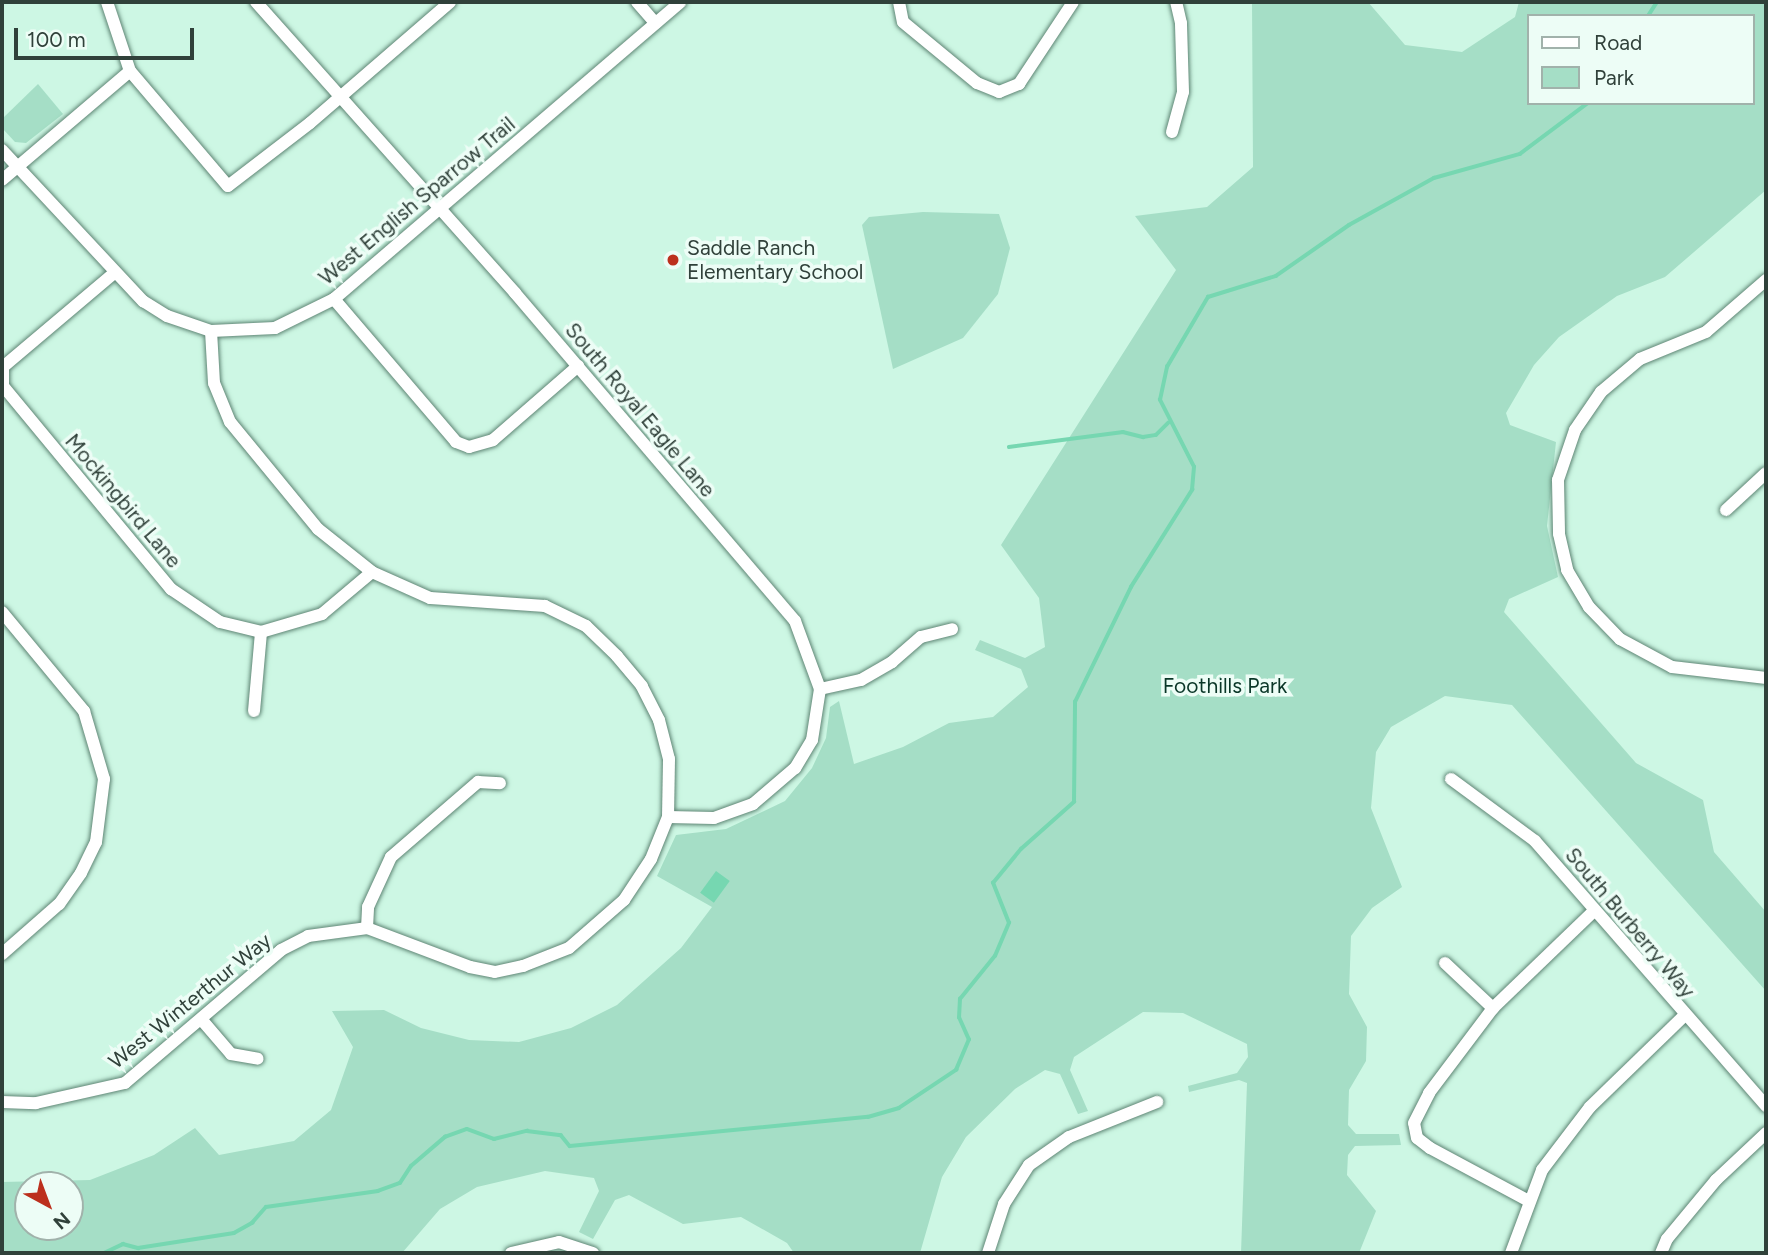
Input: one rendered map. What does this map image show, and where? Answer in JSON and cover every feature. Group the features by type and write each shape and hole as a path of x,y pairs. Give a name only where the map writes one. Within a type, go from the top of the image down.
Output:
{"street":[{"path":"107,2 131,71 228,186 310,123 340,94 450,2"},
{"name":"South Royal Eagle Lane","path":"256,2 578,366 794,621 820,690 812,740 776,789 753,804 714,818 668,817"},
{"path":"637,2 655,23"},
{"name":"West English Sparrow Trail","path":"2,150 113,274 167,316 211,331 275,328 334,299 680,2"},
{"path":"899,2 903,22 977,83 999,92 1019,84 1073,2"},
{"path":"1172,132 1183,92 1181,23 1176,2"},
{"path":"2,180 131,71"},
{"name":"Mockingbird Lane","path":"113,274 2,367 3,386 171,589 220,622 261,632"},
{"path":"1766,280 1706,332 1640,359 1601,391 1575,430 1558,480 1559,534 1567,570 1588,607 1620,639 1672,667 1766,678"},
{"path":"334,299 456,442 469,447 494,440 578,366"},
{"name":"West Winterthur Way","path":"2,1102 36,1103 125,1083 281,950 308,936 367,928 470,967 495,972 523,966 569,948 624,900 651,859 668,817 669,759 659,720 642,687 586,626 545,606 430,598 372,572 318,529 230,422 215,383 211,331"},
{"path":"1726,510 1766,473"},
{"path":"254,711 261,632 322,614 372,572"},
{"path":"2,612 84,711 104,779 96,842 80,873 59,904 2,954"},
{"path":"820,690 861,680 892,662 921,636 952,629"},
{"name":"South Burberry Way","path":"1451,779 1535,841 1684,1016 1766,1106"},
{"path":"367,928 368,907 391,858 478,782 500,783"},
{"path":"1527,1200 1430,1148 1417,1138 1414,1123 1429,1093 1493,1008 1595,910"},
{"path":"1445,963 1493,1008"},
{"path":"1511,1253 1527,1200 1542,1170 1590,1107 1684,1016"},
{"path":"201,1019 231,1054 258,1059"},
{"path":"988,1253 1004,1204 1029,1165 1069,1137 1157,1102"},
{"path":"1661,1253 1667,1239 1716,1180 1766,1133"},
{"path":"511,1253 559,1242 593,1253"}],"green space":[{"name":"Foothills Park","path":"1252,2 1368,2 1405,45 1462,52 1515,17 1519,2 1766,2 1766,190 1665,277 1617,296 1559,337 1534,365 1506,413 1510,425 1556,442 1547,526 1558,577 1509,599 1504,612 1636,763 1703,800 1714,852 1766,912 1766,991 1512,705 1445,696 1391,727 1376,752 1371,808 1402,887 1372,908 1351,936 1349,994 1367,1027 1366,1061 1349,1090 1348,1125 1356,1134 1399,1134 1401,1145 1355,1146 1348,1155 1347,1175 1376,1211 1359,1253 1241,1253 1247,1083 1239,1080 1189,1092 1188,1086 1237,1073 1248,1057 1247,1044 1183,1013 1143,1012 1074,1057 1070,1070 1088,1111 1078,1114 1060,1074 1045,1070 1015,1089 966,1137 942,1177 920,1253 794,1253 787,1243 741,1217 683,1224 629,1195 615,1200 593,1239 579,1232 599,1191 594,1178 545,1171 477,1187 440,1209 402,1253 2,1253 2,1182 14,1182 14,1241 84,1241 84,1180 154,1155 195,1128 219,1155 294,1141 331,1110 353,1047 332,1011 384,1010 421,1028 469,1040 519,1042 571,1028 617,1005 681,948 712,907 657,876 676,835 726,829 785,801 812,768 826,738 830,707 839,701 854,764 903,747 949,723 993,717 1028,687 1021,669 975,650 980,640 1025,658 1045,647 1039,598 1001,545 1176,270 1135,216 1207,207 1253,167"},
{"path":"38,84 63,114 26,143 15,142 2,128 2,119"},
{"path":"923,212 999,214 1010,248 998,294 963,338 893,369 862,225 869,217"}],"shaded area":[{"path":"716,871 730,881 714,903 700,893"}],"waterway":[{"path":"1649,14 1657,2"},
{"path":"104,1253 123,1244 138,1248 234,1233 252,1223 266,1207 378,1191 400,1183 411,1166 445,1137 467,1129 494,1139 527,1131 561,1135 570,1146 868,1117 899,1108 956,1070 969,1040 959,1018 960,999 995,956 1009,923 993,883 1021,849 1074,802 1075,702 1131,587 1192,490 1194,467 1160,400 1167,367 1208,297 1276,276 1349,225 1434,178 1520,154 1585,105"},
{"path":"1009,447 1123,432 1143,437 1156,435 1168,423"},
{"path":"77,1253 89,1253"}],"place":[{"name":"Saddle Ranch Elementary School","path":"673,260"}]}
